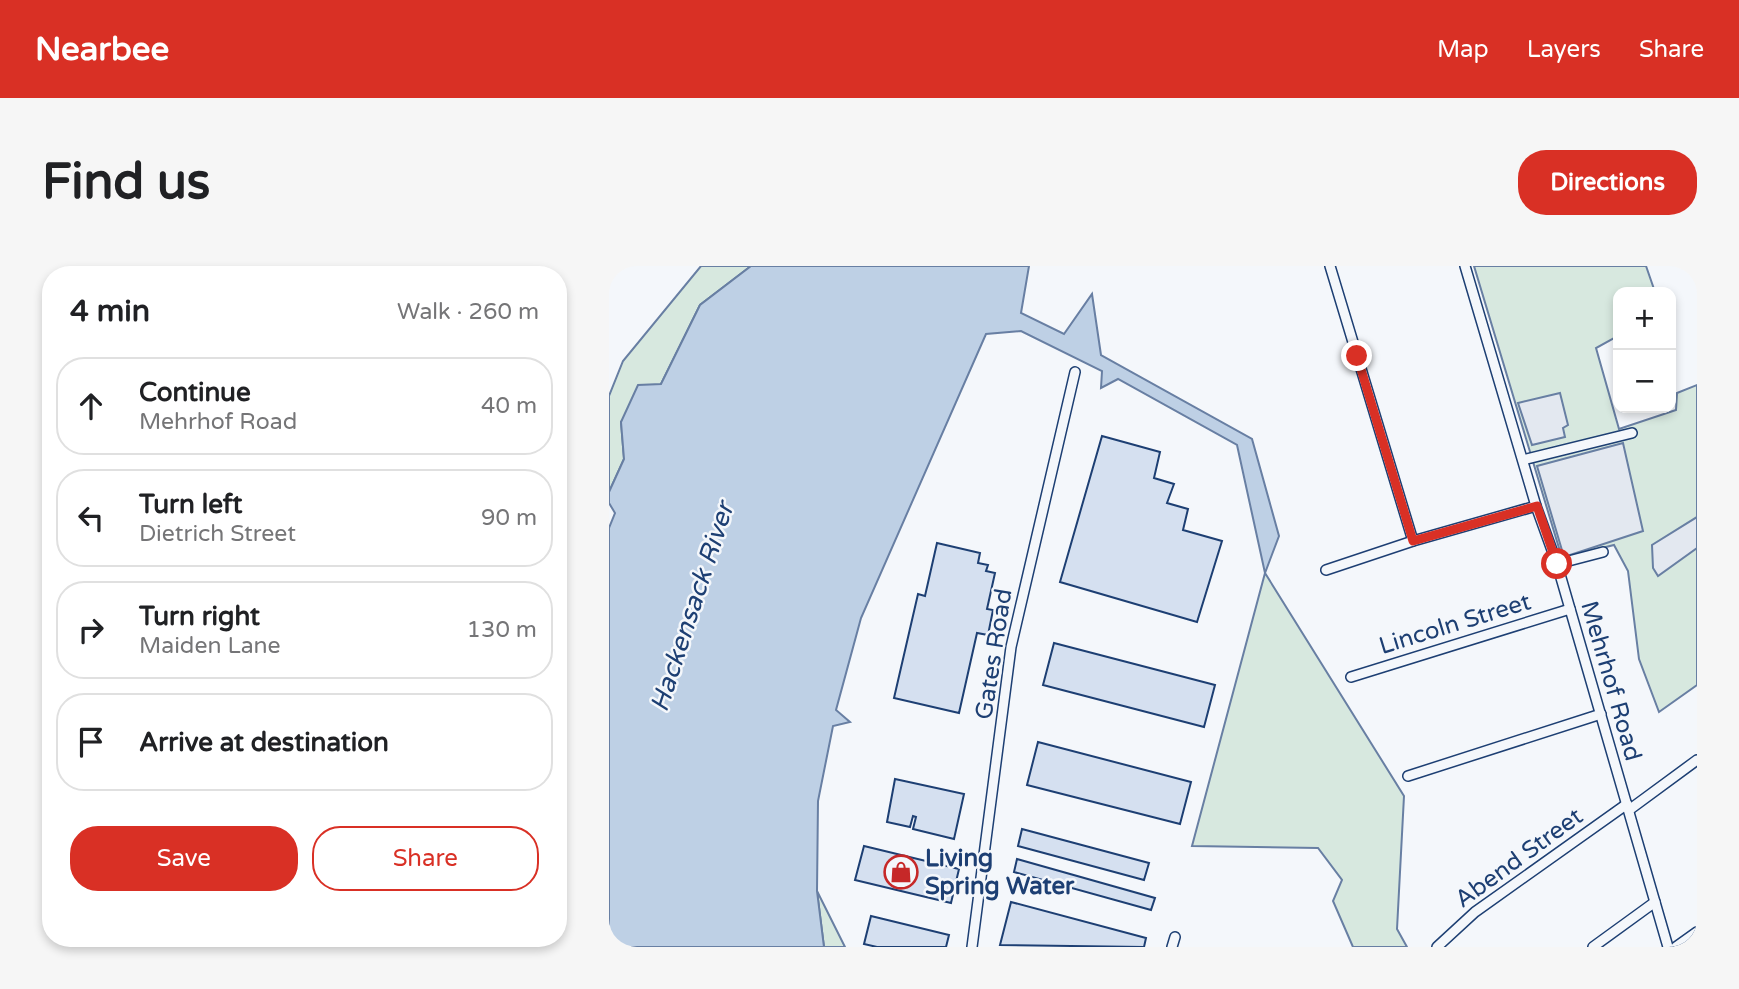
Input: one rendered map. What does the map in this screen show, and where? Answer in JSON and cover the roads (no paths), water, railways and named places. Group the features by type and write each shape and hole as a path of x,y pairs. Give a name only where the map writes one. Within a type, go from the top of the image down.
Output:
{"street":[{"path":"1330,266 1413,541"},
{"name":"Mehrhof Road","path":"1465,266 1557,564 1668,947"},
{"name":"Gates Road","path":"972,947 1011,648 1075,372"},
{"path":"1523,460 1632,433"},
{"path":"1326,570 1413,541 1537,506"},
{"path":"1557,564 1603,552"},
{"name":"Lincoln Street","path":"1350,677 1570,608"},
{"path":"1408,776 1601,714"},
{"name":"Abend Street","path":"1437,947 1475,912 1697,760"},
{"path":"1593,947 1655,902"},
{"path":"1676,947 1697,932"},
{"path":"1172,947 1175,937"}],"water":[{"name":"Hackensack River","path":"751,266 1029,266 1021,313 1064,334 1092,294 1101,355 1252,439 1279,536 1265,573 1237,445 1118,379 1101,388 1102,371 1021,331 986,334 861,618 836,710 850,722 833,726 818,801 817,891 824,947 609,947 609,528 615,513 609,503 609,492 624,459 621,422 638,385 661,384 700,305"}],"place":[{"name":"Living Spring Water","path":"901,872"}]}
